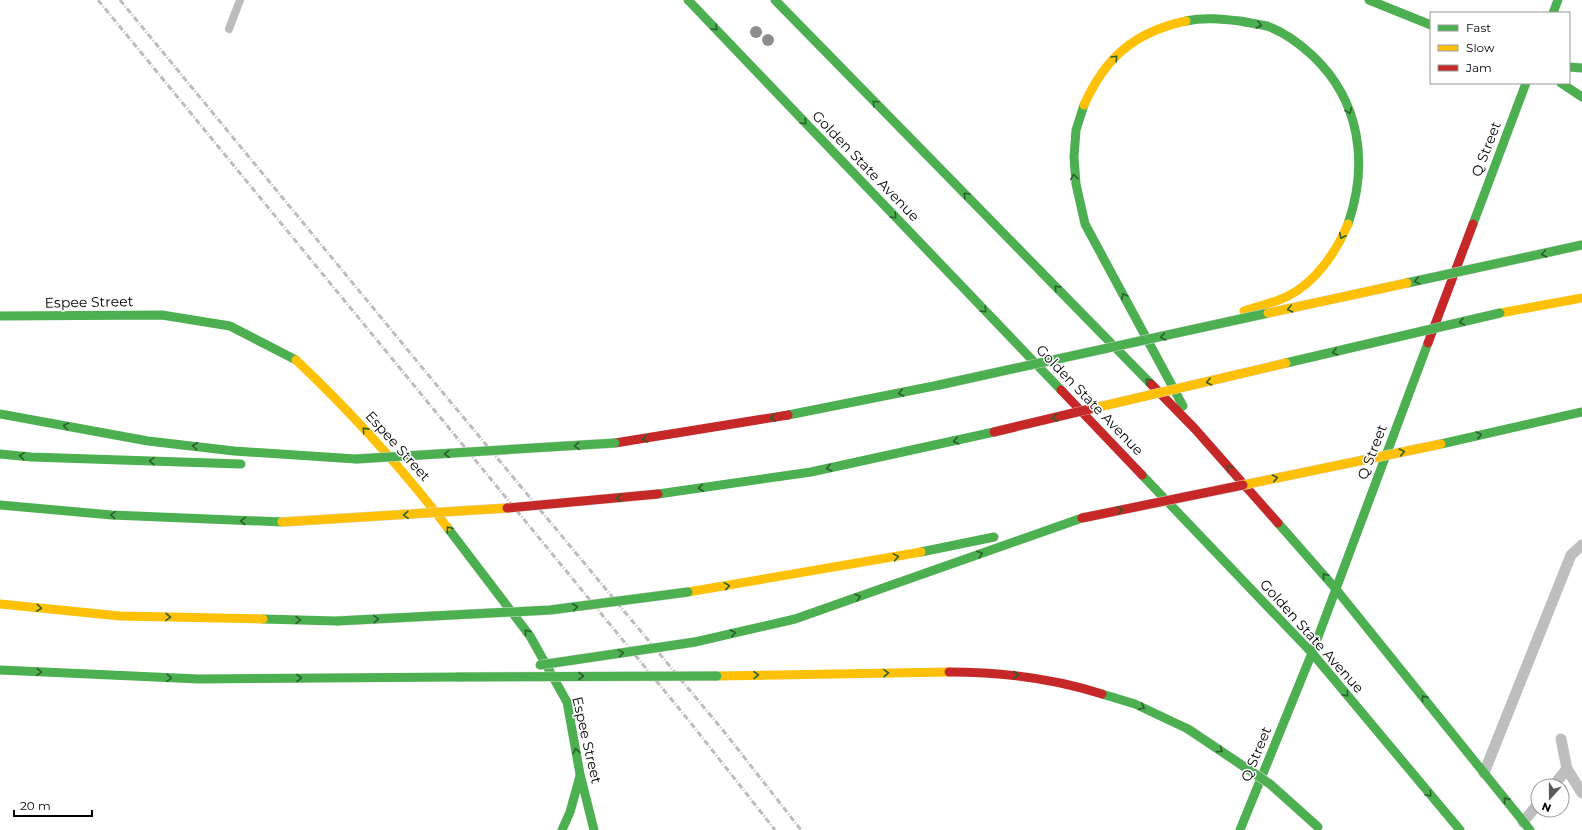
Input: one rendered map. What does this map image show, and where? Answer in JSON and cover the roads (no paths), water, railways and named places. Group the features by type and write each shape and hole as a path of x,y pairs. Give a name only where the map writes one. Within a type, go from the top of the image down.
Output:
{"main road":[{"name":"Golden State Avenue","path":"688,0 1312,653 1460,830"},
{"path":"775,0 1195,429 1336,588 1527,826"},
{"path":"1368,0 1430,25"},
{"path":"1553,12 1558,0"},
{"path":"1185,332 1292,294 1317,273 1337,248 1351,218 1360,182 1359,149 1353,120 1343,95 1327,70 1304,47 1275,29 1220,19 1192,20 1163,27 1124,49 1104,70 1089,94 1079,117 1075,139 1073,169 1077,193 1085,224 1195,429"},
{"path":"1570,67 1582,68"},
{"name":"Q Street","path":"1240,830 1312,653 1526,84"},
{"path":"1562,84 1582,97"},
{"path":"272,463 615,443 779,418 939,386 1582,245"},
{"path":"0,505 112,515 282,522 471,511 658,494 811,472 994,432 1500,313 1582,298"},
{"name":"Espee Street","path":"0,316 162,315 230,326 294,358 342,404 418,489 530,636 567,702 580,774 594,830"},
{"path":"0,604 120,616 337,621 550,610 688,592 811,573 915,553 1441,444 1582,412"},
{"path":"0,414 148,441 234,451 356,459"},
{"path":"0,454 31,457 249,464"},
{"path":"458,677 695,642 796,619 1082,518"},
{"path":"0,669 198,679 717,676 972,672 1030,676 1087,689 1135,704 1188,729 1270,784 1320,828"},
{"path":"562,830 570,812 580,774"}],"lane":[{"path":"1484,773 1571,555 1582,545"},
{"path":"1560,739 1567,769 1582,793"},
{"path":"1560,778 1567,769"}],"waterway":[{"path":"229,29 240,0"}],"railway":[{"path":"98,0 690,722 775,830"},
{"path":"120,0 726,734 801,830"}]}
